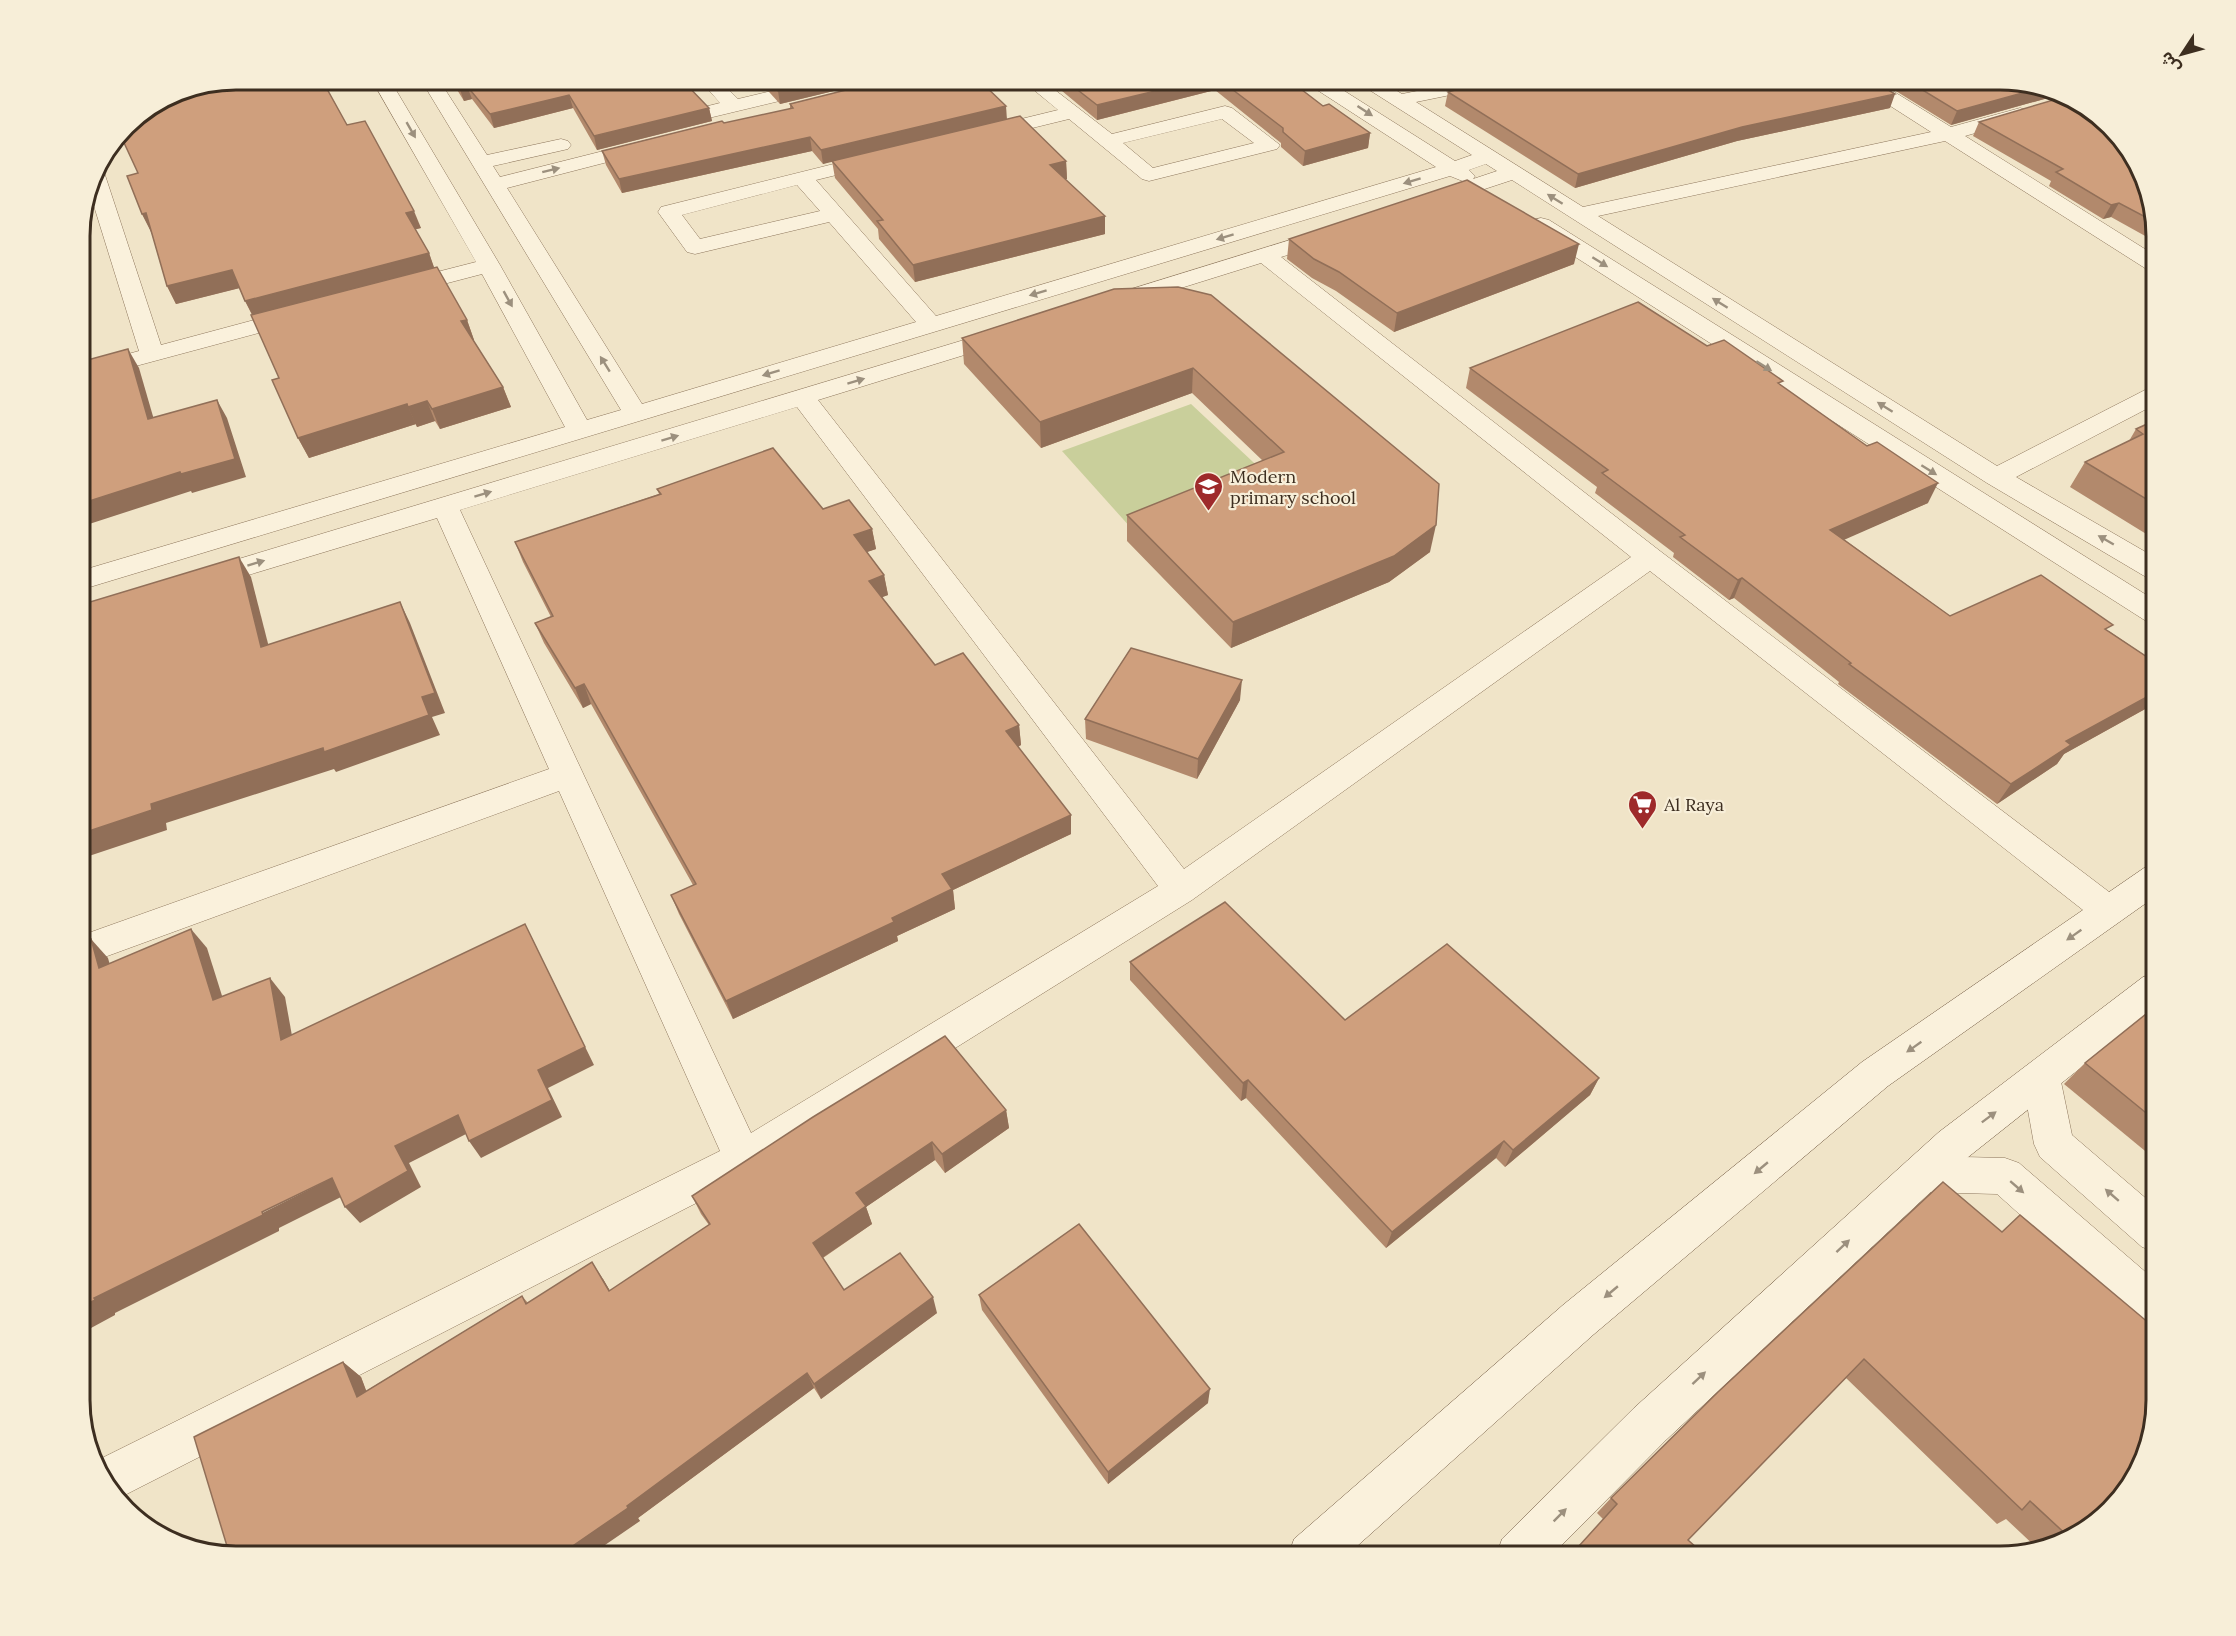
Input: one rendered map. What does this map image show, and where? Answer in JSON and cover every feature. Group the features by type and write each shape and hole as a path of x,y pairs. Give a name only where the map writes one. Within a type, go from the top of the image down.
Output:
{"street":[{"path":"387,90 489,265 580,430"},
{"path":"436,90 636,414"},
{"path":"718,90 734,107"},
{"path":"495,185 835,90 734,107 654,125"},
{"path":"1044,90 1149,175 1270,145 1225,112 1109,141"},
{"path":"1331,90 1488,191"},
{"path":"1384,90 1996,477 2146,564"},
{"path":"1400,99 1446,90"},
{"path":"1879,90 2146,257"},
{"path":"1580,214 1949,134 2038,109"},
{"path":"960,139 1073,112"},
{"path":"480,163 584,140"},
{"path":"834,214 695,247 669,212 892,155"},
{"path":"90,578 1488,156"},
{"path":"1411,207 1488,191 1513,172"},
{"path":"802,177 931,325"},
{"path":"99,187 152,355"},
{"path":"1518,210 2146,607"},
{"path":"1096,308 1355,226"},
{"path":"1266,256 1650,557 2109,911"},
{"path":"377,295 489,265"},
{"path":"90,371 321,310"},
{"path":"183,586 1028,328"},
{"path":"802,397 1180,890"},
{"path":"1996,477 2146,400"},
{"path":"445,506 743,1159"},
{"path":"113,1477 743,1159 1180,890 1650,557"},
{"path":"90,947 567,775"},
{"path":"1323,1546 1578,1320 1875,1074 2146,886"},
{"path":"1530,1546 1650,1424 1953,1145 2146,996"},
{"path":"2041,1077 2054,1144 2146,1223"},
{"path":"1921,1174 2005,1176 2146,1298"}],"green space":[{"path":"1191,404 1268,476 1131,528 1062,451"}],"building":[{"path":"226,90 328,90 347,125 365,121 414,211 406,213 429,253 245,301 232,270 167,286 146,213 142,214 127,176 138,173 124,142 140,126 180,101"},
{"path":"470,90 692,90 709,108 594,136 569,95 490,114"},
{"path":"846,90 989,90 1006,106 821,150 810,137 619,179 602,151 722,121 724,123 793,108 790,104"},
{"path":"1078,90 1159,90 1097,105"},
{"path":"1233,90 1302,90 1323,106 1329,104 1370,133 1305,151 1283,132 1283,128"},
{"path":"1455,90 1888,90 1895,94 1742,127 1578,174 1448,92"},
{"path":"1922,90 2010,90 2025,92 1957,111"},
{"path":"2053,100 2065,105 2089,120 2116,147 2131,171 2144,216 2119,203 2111,205 2056,172 2063,169 1979,122"},
{"path":"1020,116 1066,161 1050,165 1105,216 913,265 877,221 883,220 832,161"},
{"path":"1467,180 1579,244 1397,313 1339,272 1314,259 1289,239"},
{"path":"437,267 467,320 461,321 503,387 432,409 427,401 408,407 407,404 298,438 272,380 279,378 251,315"},
{"path":"1178,287 1211,295 1439,484 1436,525 1394,556 1233,622 1127,515 1284,452 1193,368 1040,422 962,338 1114,289"},
{"path":"1638,302 1707,346 1724,340 1783,381 1778,383 1867,446 1877,442 1938,483 1830,530 1950,616 2041,575 2113,625 2105,629 2146,656 2146,697 2066,741 2071,745 2011,784 1849,664 1851,663 1742,578 1738,580 1680,537 1685,535 1602,473 1608,470 1470,368"},
{"path":"128,349 148,419 217,400 235,459 181,474 180,472 90,501 90,359"},
{"path":"2146,424 2146,499 2085,462 2143,434 2136,429"},
{"path":"773,448 823,509 849,500 872,529 854,535 884,575 869,581 935,665 963,653 1019,725 1006,731 1071,815 942,874 952,889 892,918 894,922 726,1001 671,895 696,884 584,684 575,688 535,623 553,616 515,542 661,494 657,489"},
{"path":"239,557 261,647 400,602 435,693 422,697 429,715 324,752 323,748 151,804 152,810 90,831 90,602"},
{"path":"1131,648 1242,680 1198,759 1085,719"},
{"path":"1225,902 1345,1020 1447,944 1599,1078 1513,1150 1504,1141 1392,1232 1248,1080 1243,1083 1130,962"},
{"path":"525,924 585,1047 538,1070 552,1100 469,1141 458,1115 395,1146 408,1171 345,1207 332,1178 262,1212 263,1215 94,1298 95,1300 90,1303 90,939 99,968 191,929 213,1000 270,978 281,1040"},
{"path":"2146,1014 2146,1113 2085,1063"},
{"path":"945,1036 1006,1110 942,1154 932,1142 856,1193 866,1206 813,1243 844,1290 900,1253 933,1297 814,1384 807,1373 627,1506 628,1508 573,1546 227,1546 194,1437 343,1362 357,1397 522,1296 526,1304 592,1262 609,1291 710,1224 692,1196 813,1117"},
{"path":"1943,1182 2002,1232 2020,1215 2146,1321 2146,1410 2135,1456 2116,1489 2103,1503 2089,1516 2065,1531 2030,1501 2022,1510 1864,1359 1688,1540 1695,1546 1579,1546 1617,1504 1611,1498 1718,1392"},
{"path":"1079,1224 1210,1389 1108,1472 979,1295"}],"place":[{"name":"Modern primary school","path":"1209,512"},
{"name":"Al Raya","path":"1643,830"}]}
